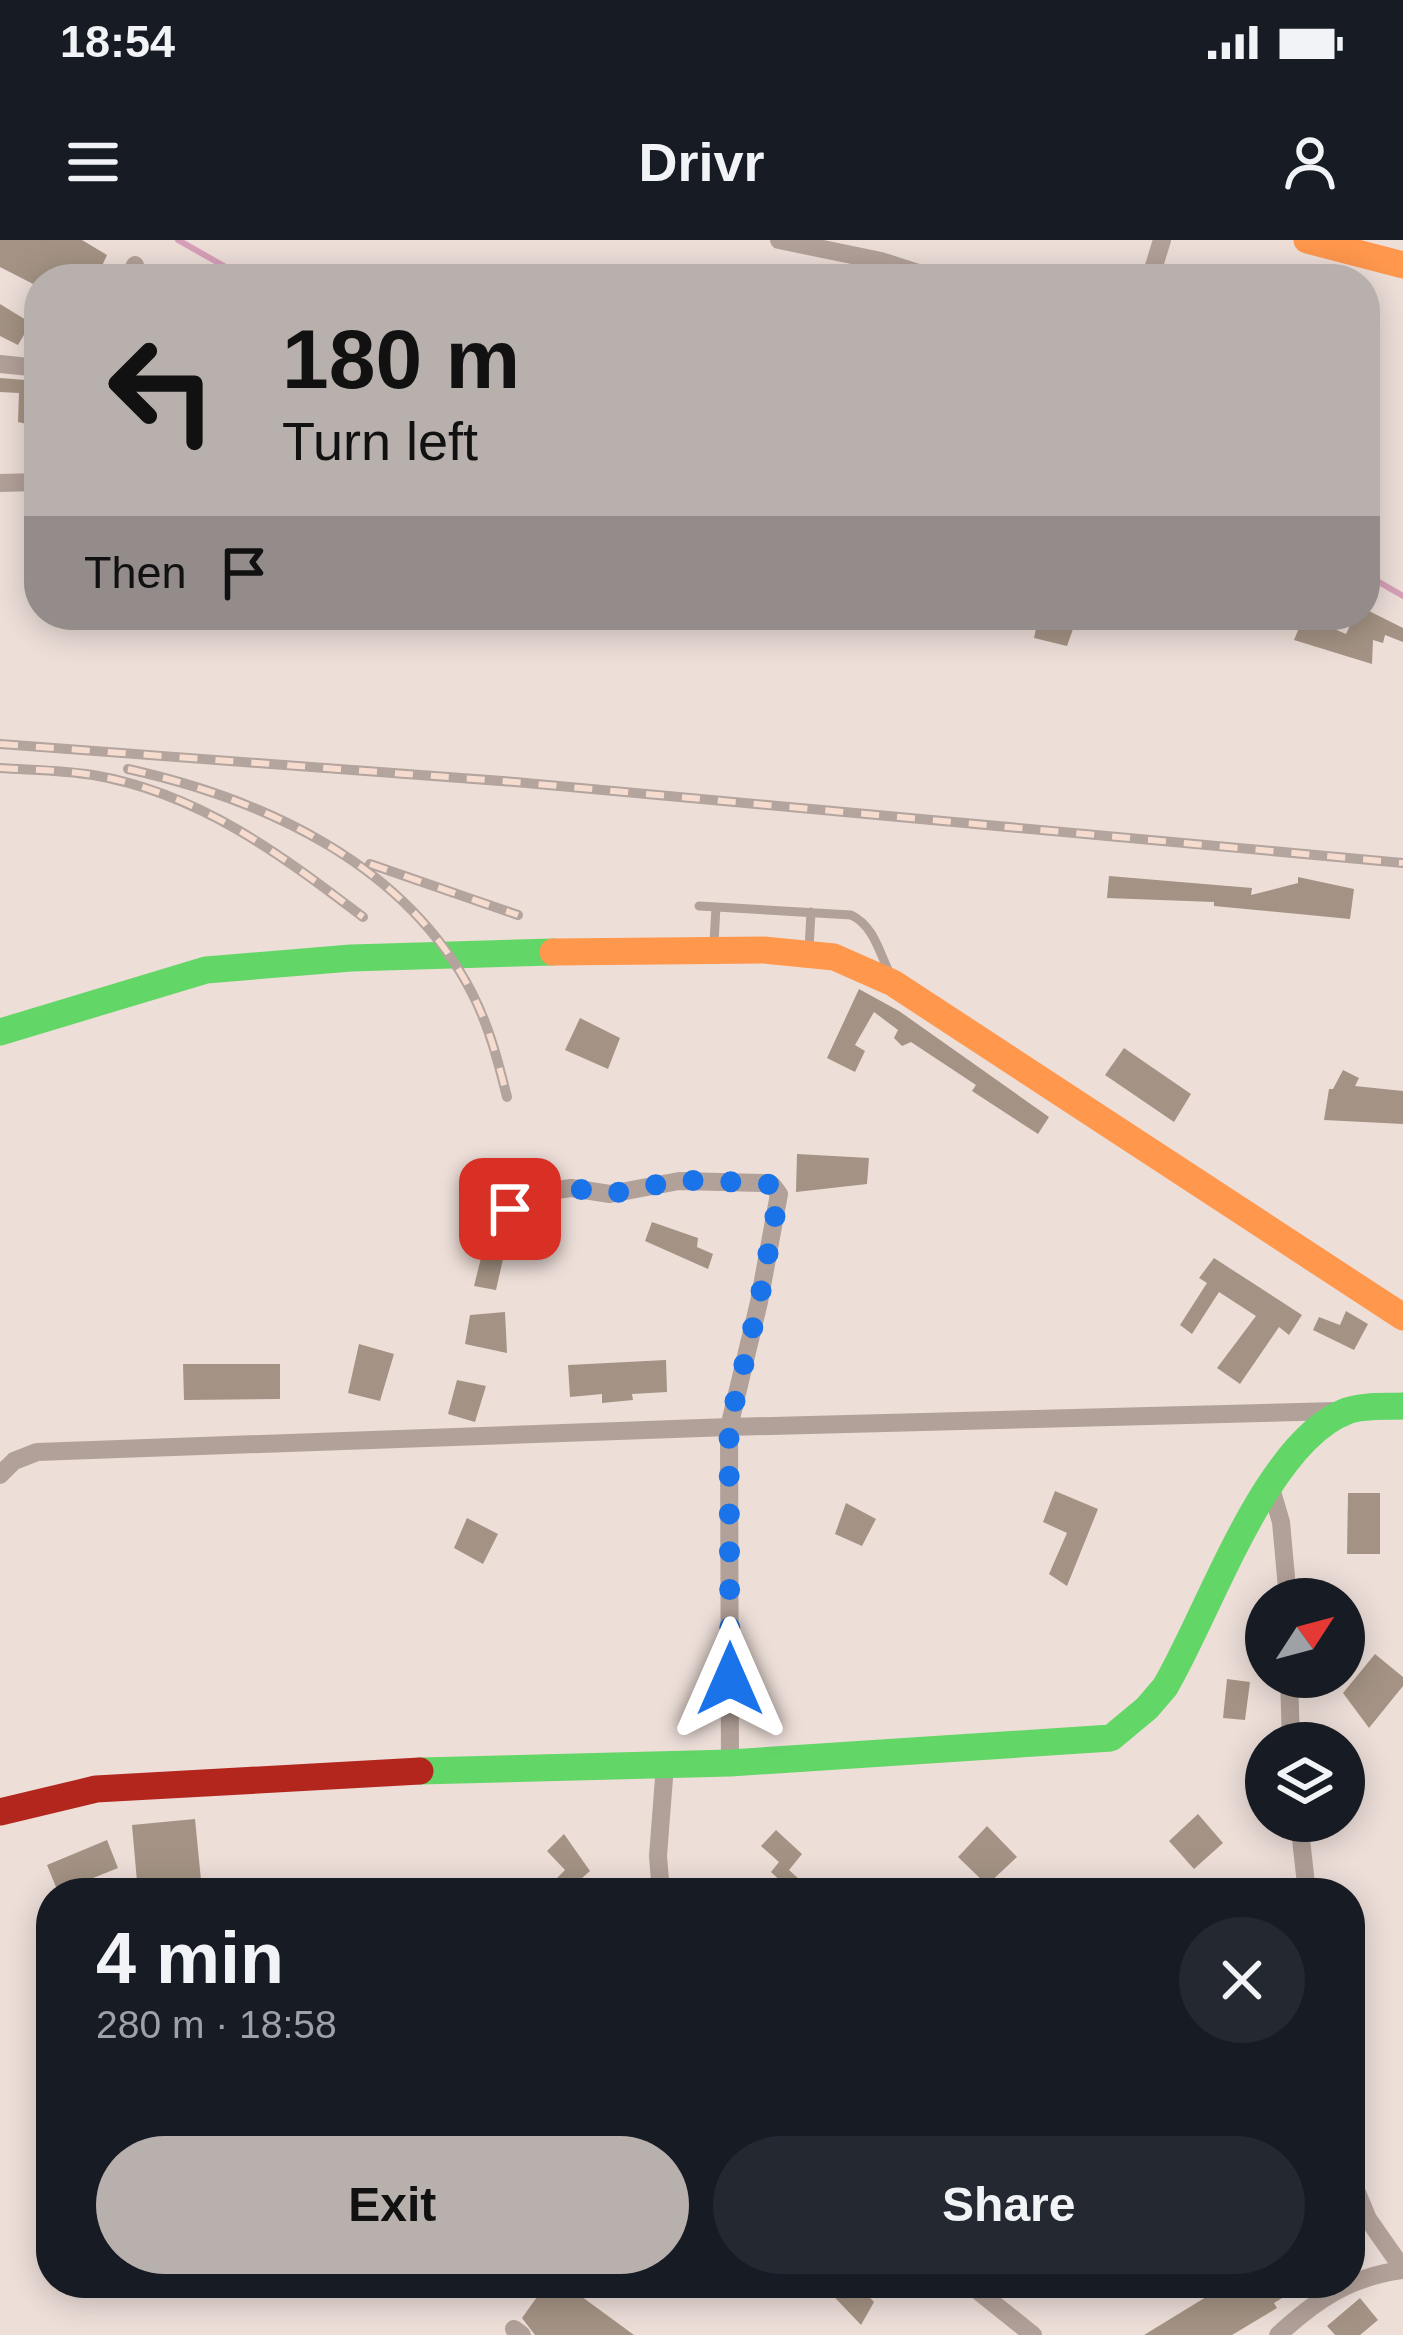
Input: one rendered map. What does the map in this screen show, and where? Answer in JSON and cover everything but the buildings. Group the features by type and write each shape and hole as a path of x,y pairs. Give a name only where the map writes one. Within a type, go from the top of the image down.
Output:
{"street":[{"path":"779,240 890,264"},
{"path":"1307,240 1403,265"},
{"path":"878,264 881,261"},
{"path":"0,1032 230,965 714,949 809,953 860,966 893,983 1403,1317"},
{"path":"485,1221 550,1191 571,1188 610,1194 679,1180 772,1185 779,1195 729,1426 730,1763"},
{"path":"0,1475 14,1461 38,1452 1403,1406"},
{"path":"0,1813 96,1789 391,1772 730,1763 1111,1738 1140,1717 1165,1687 1270,1485 1297,1444 1348,1411"},
{"path":"1270,1485 1281,1522 1286,1578"},
{"path":"660,1878 665,1765"},
{"path":"1301,1842 1305,1878"},
{"path":"1365,2211 1403,2270 1365,2276"},
{"path":"987,2298 1033,2335"},
{"path":"1278,2335 1324,2298"}],"lane":[{"path":"699,906 851,915 861,920 893,983"},
{"path":"714,949 716,907"},
{"path":"809,953 811,912"}],"waterway":[{"path":"178,240 220,264"},
{"path":"1380,583 1403,596"}],"railway":[{"path":"0,744 515,782 1403,863"},
{"path":"0,768 93,775 168,796 237,829 363,917"},
{"path":"128,769 229,798 279,819 369,873 409,907 444,947 472,993 507,1097"},
{"path":"370,864 518,915"}],"traffic: fast":[{"path":"0,1032 206,970 351,958 553,952"},
{"path":"420,1771 730,1763 1111,1738 1165,1687 1242,1533 1290,1457 1317,1429 1347,1411 1403,1406"}],"traffic: slow":[{"path":"1307,240 1403,265"},
{"path":"553,952 764,950 834,957 893,983 1403,1317"}],"traffic: jam":[{"path":"0,1812 96,1789 420,1771"}],"route":[{"path":"510,1209 550,1191 571,1188 610,1194 679,1180 763,1183 772,1185 779,1195 729,1426 730,1679"}]}
